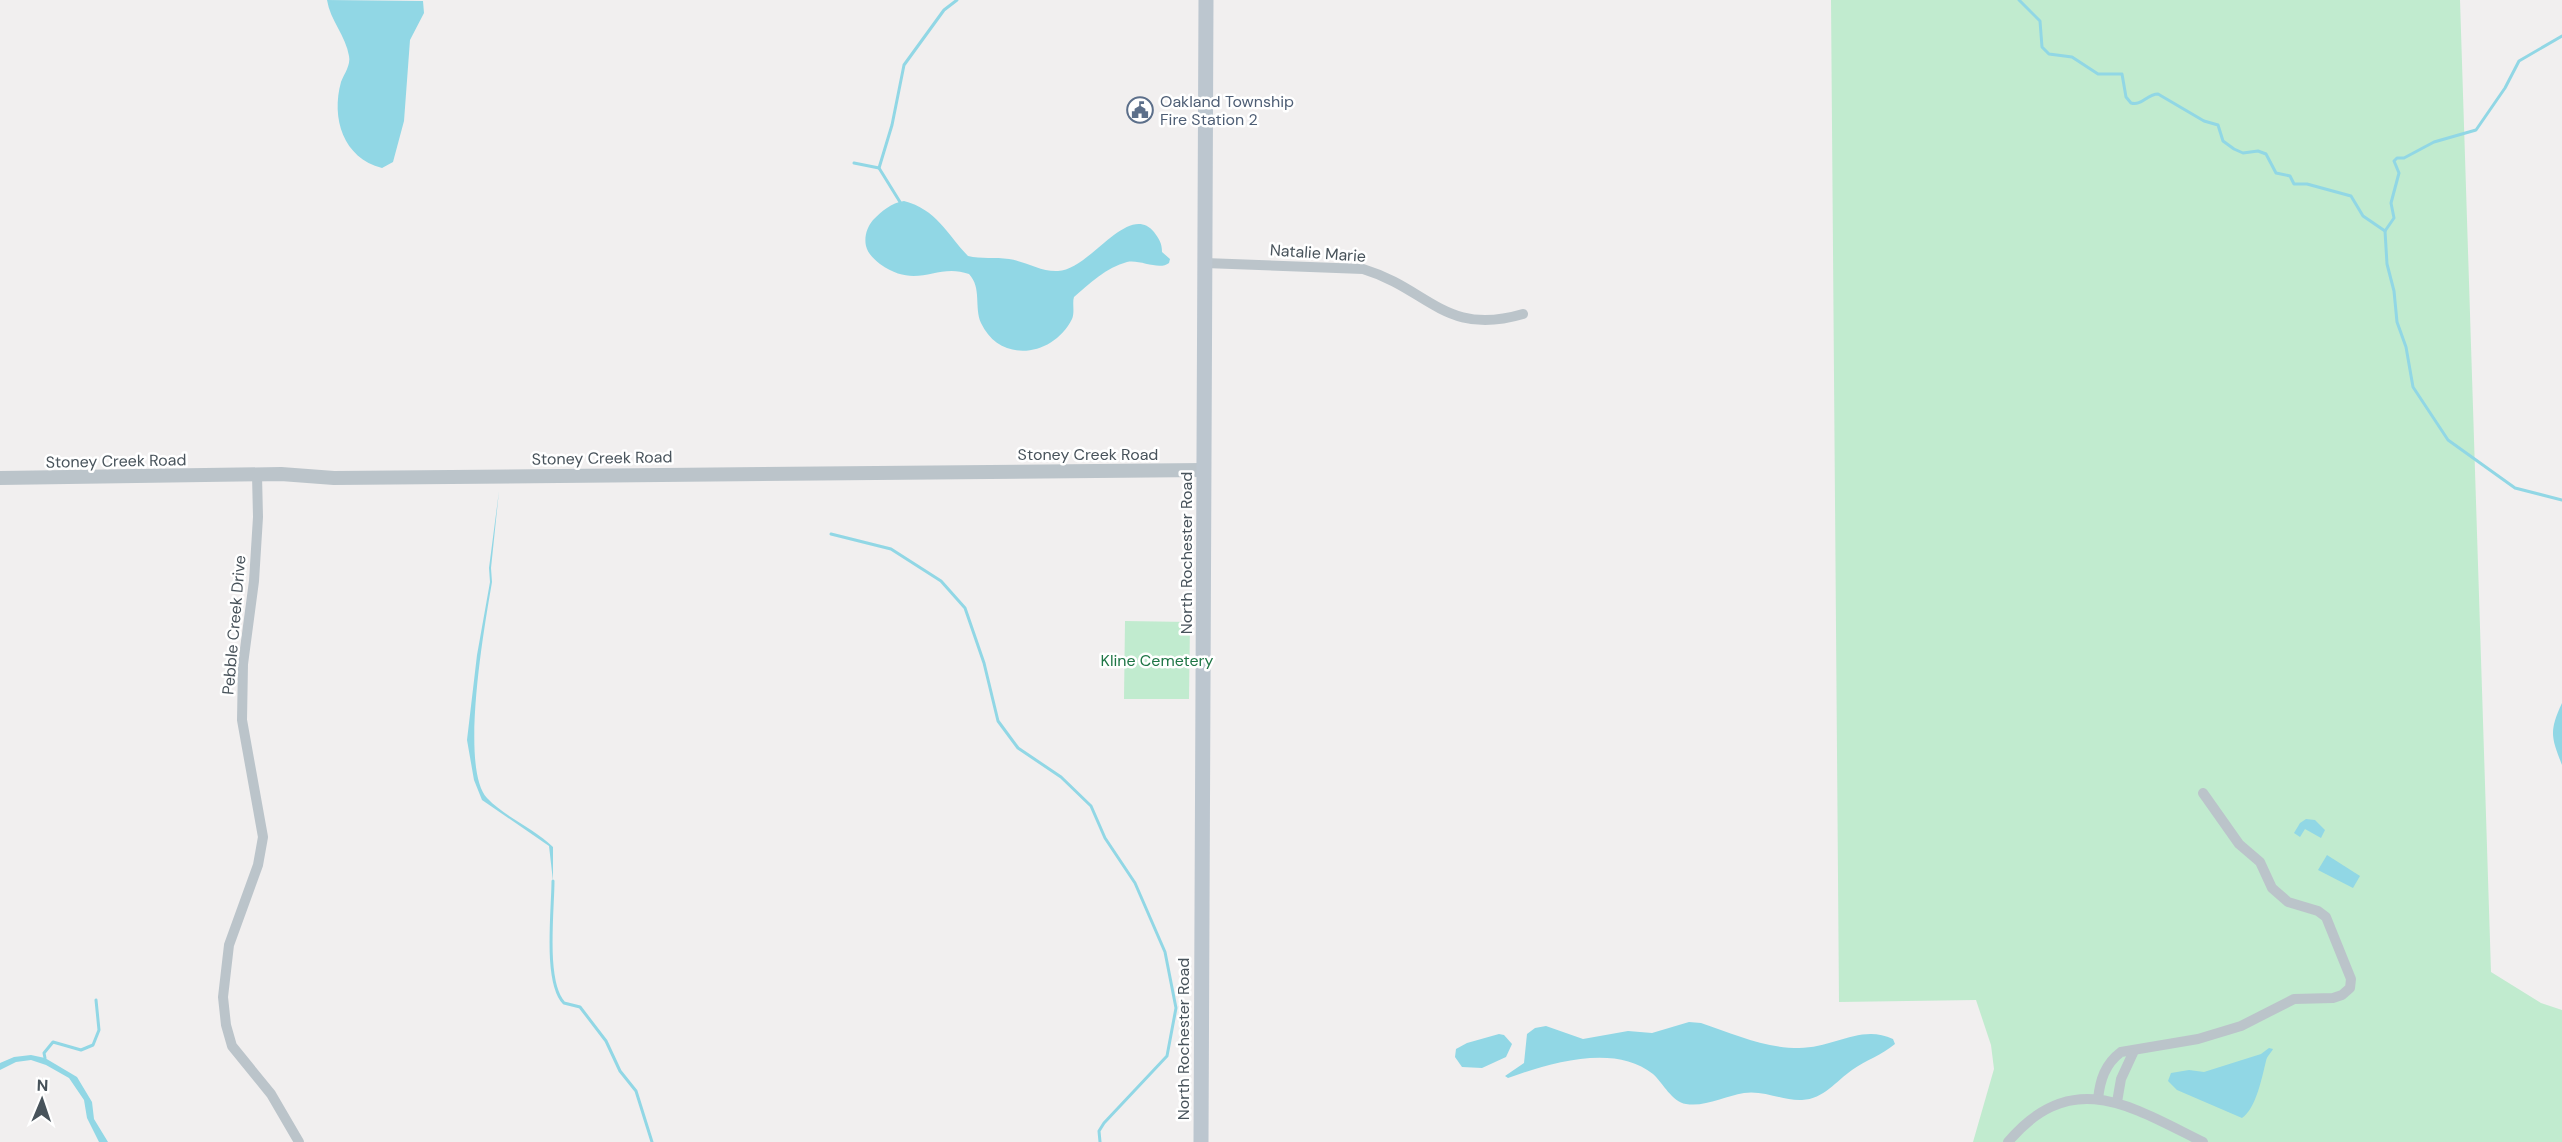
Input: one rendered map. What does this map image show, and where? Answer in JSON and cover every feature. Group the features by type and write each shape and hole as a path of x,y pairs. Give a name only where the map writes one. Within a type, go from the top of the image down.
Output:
{"main road":[{"name":"North Rochester Road","path":"1201,1142 1206,0"}],"street":[{"name":"Natalie Marie","path":"1205,263 1363,269 1387,277 1444,313 1468,320 1499,321 1523,314"},
{"name":"Stoney Creek Road","path":"0,478 281,474 334,478 1204,470"},
{"name":"Pebble Creek Drive","path":"257,476 258,517 254,581 243,664 242,720 263,837 255,876 229,945 223,997 226,1025 232,1046 272,1094 299,1142"},
{"path":"2098,1099 2102,1077 2114,1057 2121,1052 2133,1053 2223,1032 2294,999 2338,997 2347,992 2350,986 2351,979 2326,917 2322,913 2288,902 2277,893 2260,862 2239,844 2203,793"},
{"path":"2117,1102 2121,1079 2133,1053"},
{"path":"2008,1142 2029,1121 2050,1110 2079,1100 2098,1099 2133,1107 2203,1142"}],"green space":[{"path":"1831,0 2460,0 2491,972 2541,1003 2562,1010 2562,1142 1973,1142 1994,1069 1991,1045 1976,1000 1839,1002"},
{"name":"Kline Cemetery","path":"1125,621 1190,622 1189,699 1124,699"}],"water":[{"path":"327,0 423,1 424,13 410,40 404,121 393,162 382,168 358,155 343,135 339,122 338,96 349,56"},
{"path":"904,201 933,216 968,256 1009,259 1045,270 1058,271 1070,268 1083,260 1121,230 1133,225 1144,225 1154,232 1160,241 1162,252 1170,259 1169,263 1160,266 1127,262 1112,268 1074,297 1072,319 1063,332 1040,348 1026,351 1013,350 1001,345 990,336 981,323 977,291 969,274 947,271 916,276 905,275 893,272 870,254 865,239 871,223 887,208"},
{"path":"499,491 491,568 492,582 476,694 475,757 479,782 487,798 553,847 553,881 549,846 482,800 474,780 467,740 477,655 490,582 489,568"},
{"path":"2562,703 2562,765 2554,740 2553,728"},
{"path":"2306,819 2315,820 2325,830 2321,838 2305,829 2300,837 2294,833 2300,823"},
{"path":"2327,855 2360,876 2353,888 2318,870"},
{"path":"1689,1022 1701,1023 1774,1046 1812,1047 1870,1034 1893,1039 1895,1044 1852,1070 1823,1093 1802,1100 1751,1092 1701,1104 1681,1103 1653,1074 1638,1065 1620,1059 1582,1059 1562,1062 1508,1078 1505,1076 1524,1063 1527,1034 1535,1028 1546,1026 1583,1039 1628,1031 1652,1033"},
{"path":"1499,1034 1504,1035 1512,1044 1506,1057 1482,1068 1462,1067 1455,1057 1456,1049 1467,1043"},
{"path":"2269,1048 2273,1049 2267,1059 2255,1100 2242,1118 2177,1090 2168,1081 2171,1073 2189,1070 2204,1072 2261,1054"},
{"path":"31,1055 45,1058 77,1077 92,1102 94,1119 108,1142 99,1142 87,1118 84,1100 69,1078 46,1065 31,1060 16,1062 0,1070 0,1063 14,1057"}],"waterway":[{"path":"900,202 879,168 892,125 904,65 944,10 957,0"},
{"path":"2019,0 2040,21 2042,47 2049,54 2072,57 2098,74 2122,74 2126,97 2131,103 2138,103 2158,94 2204,121 2218,125 2223,141 2234,149 2243,153 2258,151 2266,154 2276,173 2290,176 2294,184 2307,184 2351,196 2363,216 2385,231"},
{"path":"2562,36 2519,61 2505,88 2476,130 2434,142 2394,161 2399,173 2391,203 2394,218 2385,231 2387,264 2394,291 2397,322 2406,347 2413,387 2448,440 2515,488 2562,500"},
{"path":"854,163 879,168"},
{"path":"831,534 891,549 941,581 965,608 984,663 998,721 1018,748 1061,777 1091,806 1105,838 1135,883 1165,952 1176,1008 1167,1056 1104,1123 1099,1131 1100,1142"},
{"path":"553,881 551,945 554,979 558,993 564,1003 580,1007 606,1041 620,1071 636,1091 652,1142"},
{"path":"45,1058 44,1053 53,1042 81,1050 93,1045 99,1030 96,1000"}],"place":[{"name":"Oakland Township Fire Station 2","path":"1140,110"}]}
